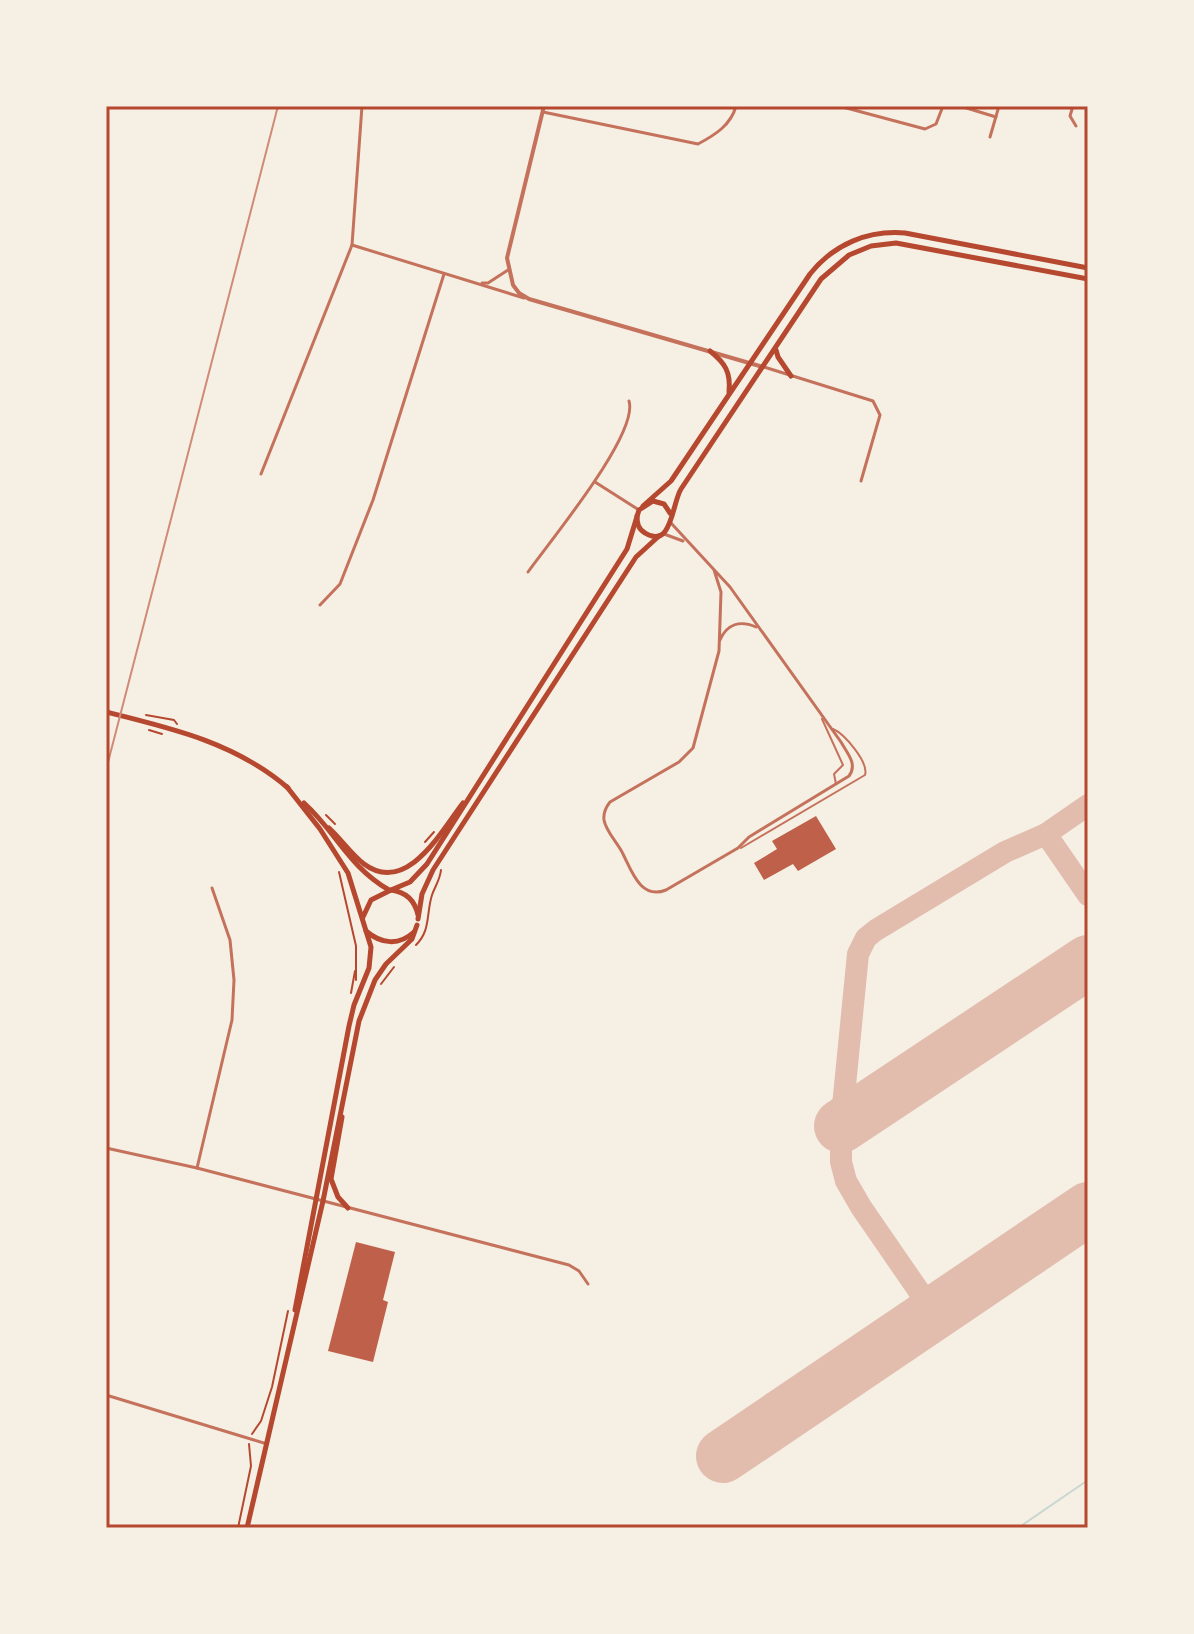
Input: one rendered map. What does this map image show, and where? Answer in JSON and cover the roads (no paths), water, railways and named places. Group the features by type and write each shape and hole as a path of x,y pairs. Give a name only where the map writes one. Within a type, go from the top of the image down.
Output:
{"main road":[{"path":"312,810 370,879 390,890 408,896 417,911 418,922 407,938 391,942 369,934 363,924 371,900 390,890 410,882 422,871 627,549 640,511 671,481 817,265 836,249 870,235 894,232 1088,268"},
{"path":"247,1528 323,1201 355,1035 366,998 386,964 415,935 422,894 433,870 636,557 662,534 671,521 672,506 681,489 775,349 830,269 849,255 871,246 907,244 1088,279"},
{"path":"775,349 791,376"},
{"path":"710,351 729,372 729,393"},
{"path":"662,534 643,532 637,522 640,511 653,501 664,504 671,521"},
{"path":"106,712 142,717 217,743 257,764 312,810 367,866 381,871 397,871 421,857 477,783"},
{"path":"287,787 337,855 353,883 371,947 371,961 354,1005 314,1199 292,1337"},
{"path":"343,1096 341,1129 331,1179 332,1188 348,1208"}],"street":[{"path":"261,474 352,245 362,106"},
{"path":"529,299 513,285 508,270 508,246 544,109 698,144 715,135 733,116 736,106"},
{"path":"839,106 925,129 936,124 943,106"},
{"path":"960,106 996,117"},
{"path":"990,137 999,106"},
{"path":"1073,106 1070,116 1076,126"},
{"path":"352,245 478,283 510,296 868,397 878,407 880,415 861,481"},
{"path":"478,283 488,283 508,270"},
{"path":"320,605 340,584 373,500 444,274"},
{"path":"528,572 594,481 626,429 631,409 629,401"},
{"path":"594,481 640,511"},
{"path":"671,521 687,543 730,587 841,742 853,765 849,776 749,837 738,848 666,890 650,892 636,880 604,820 606,808 610,802 679,762 693,748 722,636 730,626 742,623 758,628"},
{"path":"662,534 687,543"},
{"path":"714,570 721,592 719,651"},
{"path":"197,1168 232,1020 234,980 230,940 212,888"},
{"path":"106,1148 197,1168 569,1265 576,1268 588,1284"},
{"path":"106,1395 267,1444"}],"lane":[{"path":"822,719 843,765 834,774 836,784"},
{"path":"738,848 743,848 865,775 867,766 846,738 825,723"}],"waterway":[{"path":"1018,1528 1088,1480"}],"railway":[{"path":"106,770 278,106"}]}
